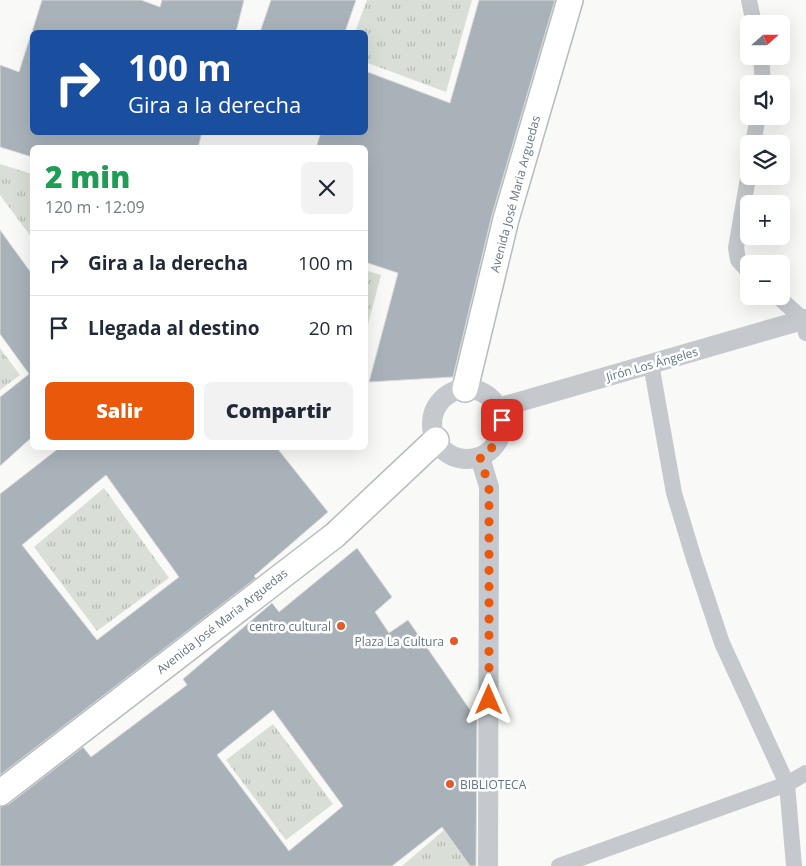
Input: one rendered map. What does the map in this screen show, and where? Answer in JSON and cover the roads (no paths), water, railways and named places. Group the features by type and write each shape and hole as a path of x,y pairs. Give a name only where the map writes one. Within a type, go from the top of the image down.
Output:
{"main road":[{"name":"Avenida José Maria Arguedas","path":"465,389 506,219 570,0"},
{"name":"Avenida José Maria Arguedas","path":"0,793 335,535 436,440"}],"street":[{"path":"749,0 752,15"},
{"path":"740,262 736,248 747,185"},
{"path":"786,305 805,324"},
{"name":"Jirón Los Ángeles","path":"498,408 651,364 805,324"},
{"path":"651,364 674,494 694,559 722,643 787,784 794,866"},
{"path":"465,389 484,393 498,408 502,420 497,442 490,451 480,457 459,458 442,448 436,440 432,429 432,417 436,406 453,391 465,389"},
{"path":"480,457 489,487 488,866"},
{"path":"559,866 787,784 806,773"}],"place":[{"name":"centro cultural","path":"341,626"},
{"name":"Plaza La Cultura","path":"454,641"},
{"name":"BIBLIOTECA","path":"450,784"}]}
